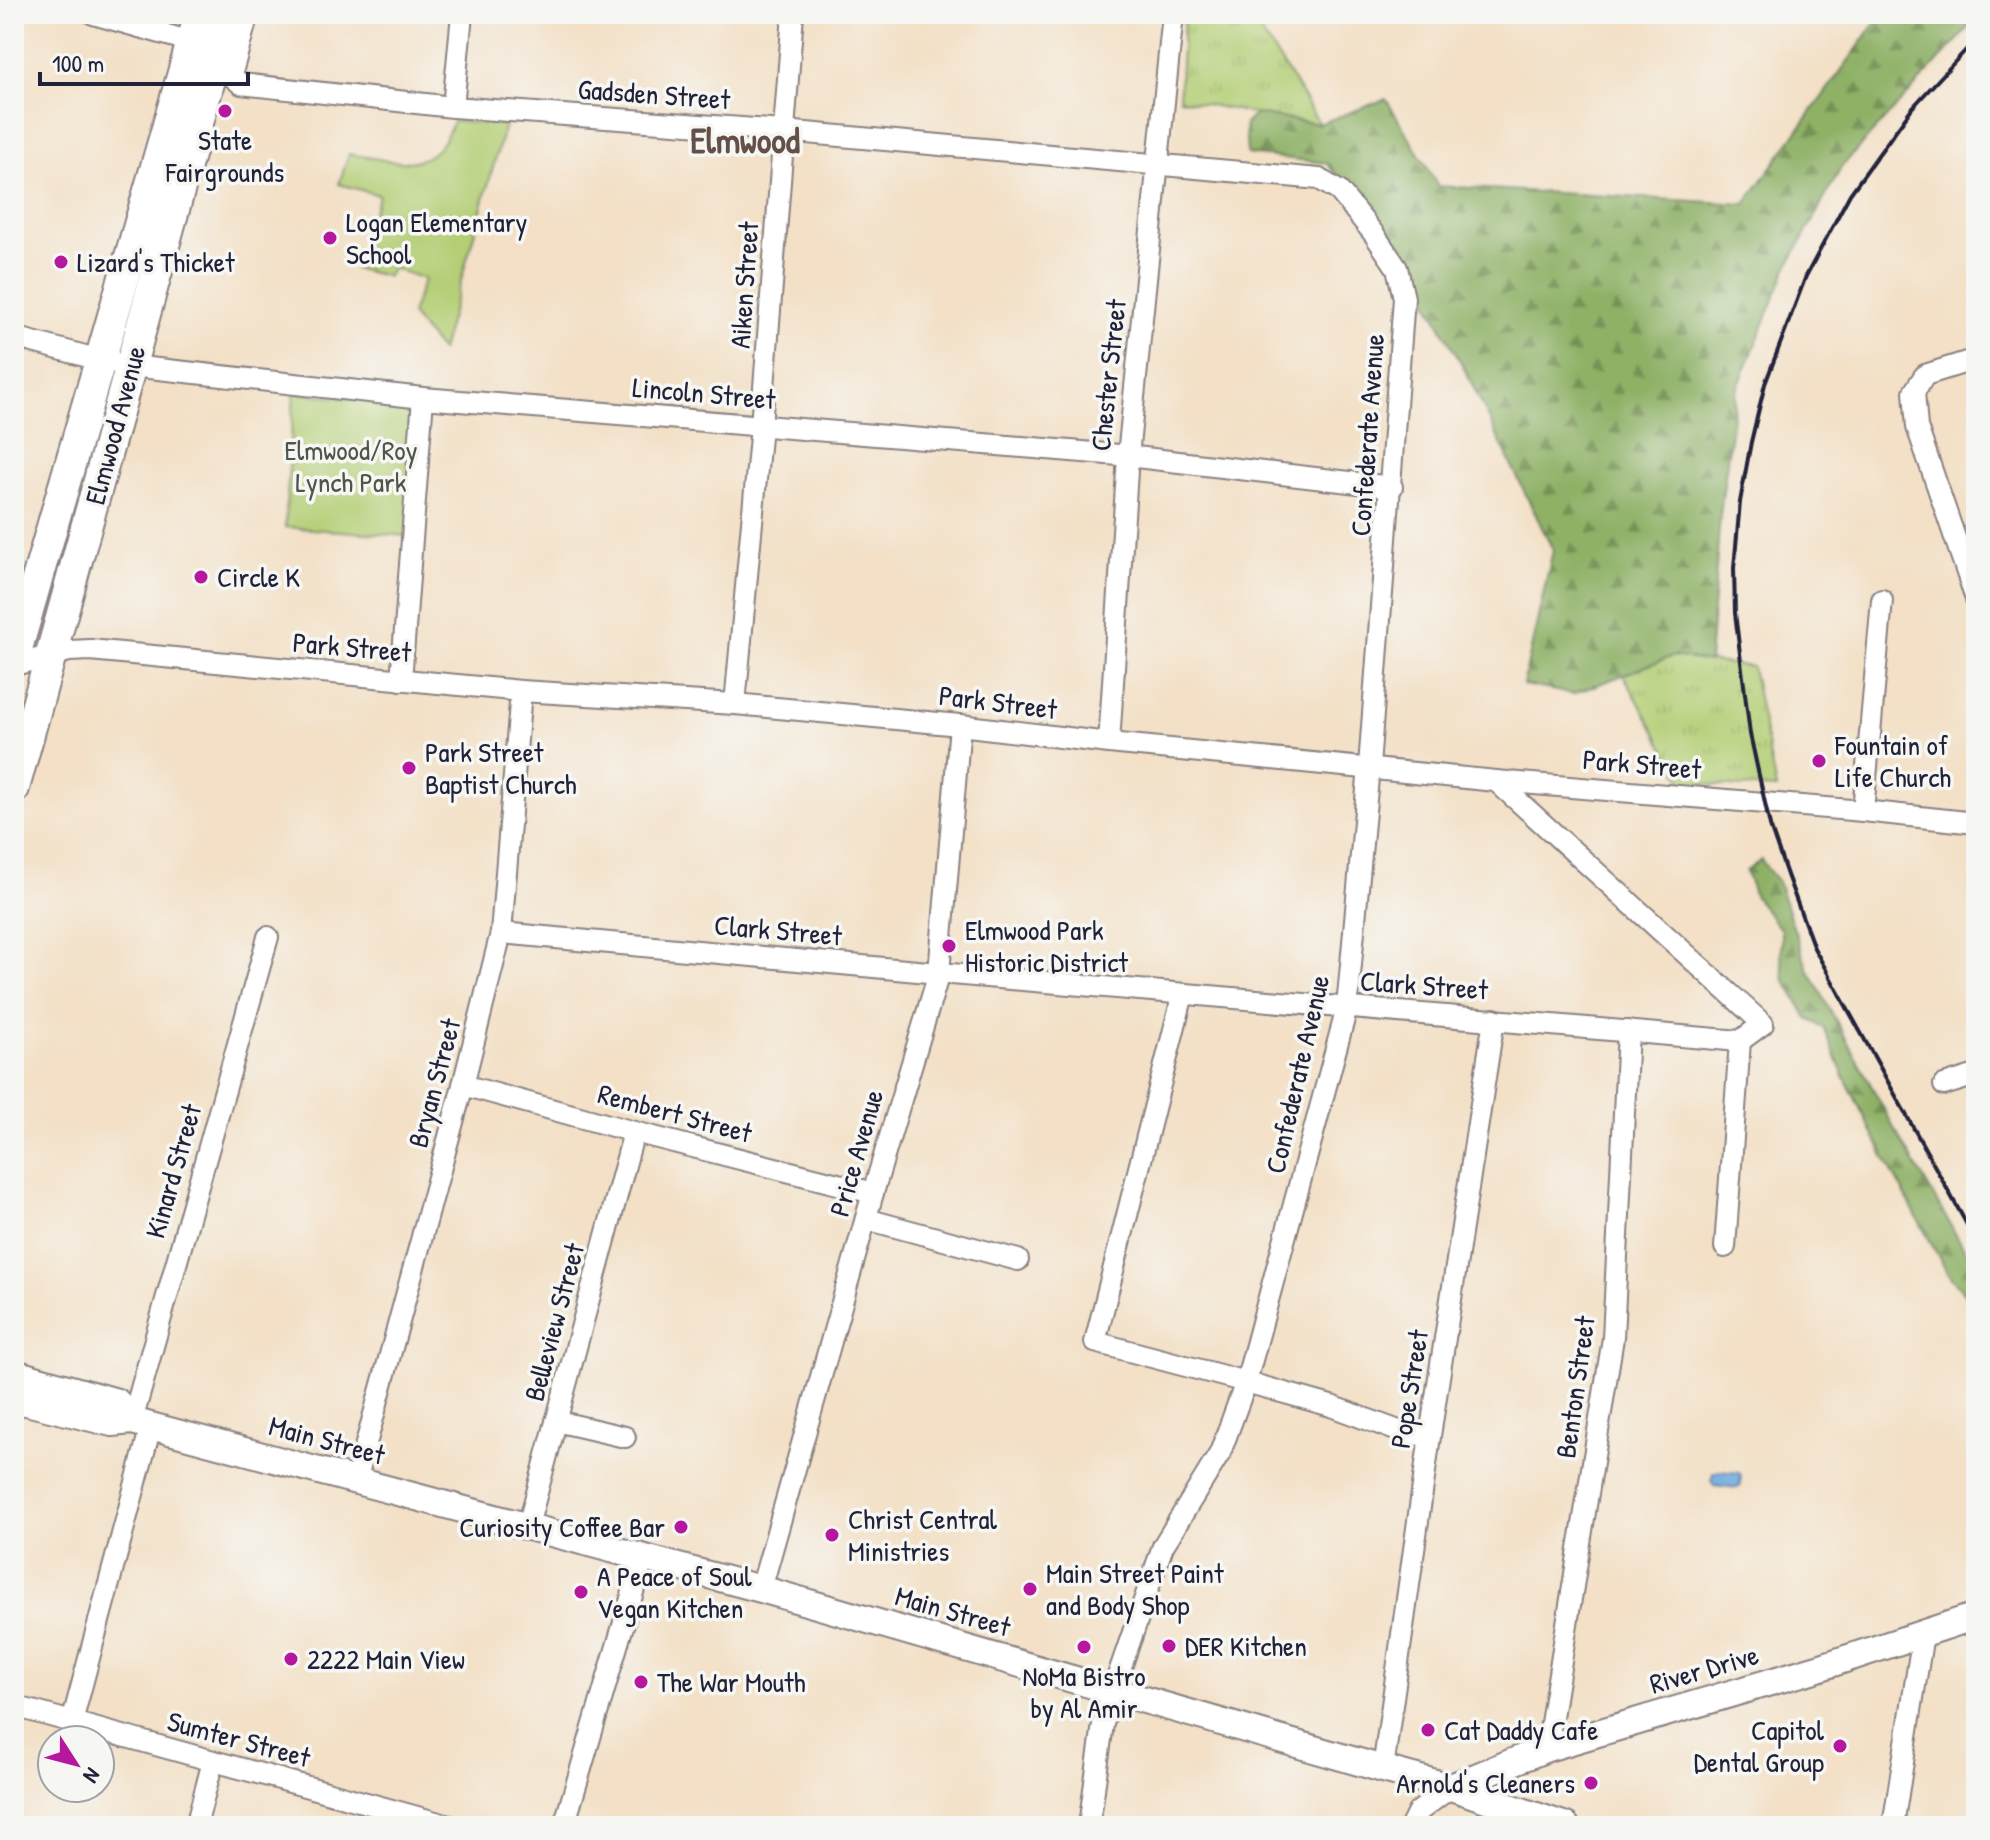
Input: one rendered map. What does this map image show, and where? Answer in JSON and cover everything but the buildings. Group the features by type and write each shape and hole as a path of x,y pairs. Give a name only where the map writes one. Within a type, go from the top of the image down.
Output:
{"highway":[{"path":"223,69 228,14"},
{"name":"Elmwood Avenue","path":"14,659 196,28"},
{"name":"Elmwood Avenue","path":"14,788 131,366 223,69"}],"main road":[{"name":"Main Street","path":"14,1373 117,1402 142,1423"},
{"name":"Main Street","path":"14,1399 112,1423 142,1423 761,1589 1451,1787 1566,1826"},
{"name":"River Drive","path":"1451,1787 1547,1748 1818,1668 1976,1616"}],"street":[{"name":"Gadsden Street","path":"93,14 140,27 196,28 223,69 241,84 453,107 784,131 1319,179 1339,191 1374,234 1397,268 1404,298"},
{"path":"140,27 167,14"},
{"name":"Elmwood Avenue","path":"223,69 248,14"},
{"path":"453,107 462,14"},
{"name":"Aiken Street","path":"735,704 761,426 793,14"},
{"name":"Chester Street","path":"1109,743 1128,456 1173,14"},
{"name":"Confederate Avenue","path":"1089,1826 1103,1724 1113,1690 1163,1546 1227,1440 1246,1382 1347,1008 1392,487 1404,298"},
{"name":"Lincoln Street","path":"14,337 131,366 423,398 1128,456 1392,487"},
{"path":"1976,359 1925,375 1914,392 1917,427 1976,598"},
{"path":"401,680 423,398"},
{"path":"1863,811 1882,600"},
{"name":"Park Street","path":"14,665 51,654 90,650 521,691 735,704 1496,781 1976,823"},
{"name":"Bryan Street","path":"356,1481 501,933 521,691"},
{"name":"Price Avenue","path":"761,1589 939,973 960,725"},
{"path":"1496,781 1763,1024 1740,1041 1725,1247"},
{"name":"Clark Street","path":"501,933 1740,1041"},
{"name":"Kinard Street","path":"72,1722 142,1423 268,937"},
{"path":"1183,994 1095,1342 1331,1406 1404,1433 1430,1436"},
{"name":"Pope Street","path":"1383,1769 1494,1019"},
{"name":"Benton Street","path":"1547,1748 1613,1338 1628,1031"},
{"path":"1944,1085 1976,1075"},
{"name":"Rembert Street","path":"463,1085 873,1193"},
{"name":"Belleview Street","path":"528,1526 634,1132"},
{"path":"866,1219 1018,1260"},
{"path":"556,1421 625,1437"},
{"path":"564,1826 643,1558"},
{"path":"1893,1826 1923,1634"},
{"name":"Sumter Street","path":"14,1706 450,1826"},
{"path":"196,1826 213,1761"},
{"path":"1411,1826 1418,1812 1451,1787"}],"green space":[{"path":"1184,14 1249,14 1319,124 1179,99"},
{"path":"1882,14 1976,14 1976,20 1842,166 1786,270 1736,392 1720,515 1709,662 1673,656 1573,694 1523,685 1553,550 1468,376 1390,232 1326,163 1247,154 1245,124 1255,114 1319,124 1386,99 1438,186 1745,204"},
{"path":"453,121 505,125 441,351 411,315 424,279 392,268 387,276 355,269 379,195 339,184 349,154 412,162 435,151 445,139"},
{"name":"Elmwood/Roy Lynch Park","path":"294,393 418,405 407,536 285,527"},
{"path":"1673,656 1752,667 1776,789 1684,783 1623,674"},
{"path":"1761,860 1778,882 1807,967 1898,1135 1976,1269 1976,1308 1948,1274 1890,1168 1842,1072 1824,1028 1808,1019 1784,979 1781,930 1755,897 1746,871"}],"water":[{"path":"1713,1473 1739,1473 1740,1486 1714,1485"}],"railway":[{"path":"1976,39 1912,108 1850,194 1806,276 1765,384 1740,502 1734,568 1735,613 1750,734 1770,826 1787,875 1814,948 1976,1241"}],"place":[{"name":"State Fairgrounds","path":"225,111"},
{"name":"Logan Elementary School","path":"330,238"},
{"name":"Lizard's Thicket","path":"61,262"},
{"name":"Circle K","path":"201,577"},
{"name":"Fountain of Life Church","path":"1819,761"},
{"name":"Park Street Baptist Church","path":"409,768"},
{"name":"Elmwood Park Historic District","path":"949,946"},
{"name":"Curiosity Coffee Bar","path":"681,1527"},
{"name":"Christ Central Ministries","path":"832,1535"},
{"name":"Main Street Paint and Body Shop","path":"1030,1589"},
{"name":"A Peace of Soul Vegan Kitchen","path":"581,1592"},
{"name":"DER Kitchen","path":"1169,1646"},
{"name":"NoMa Bistro by Al Amir","path":"1084,1647"},
{"name":"2222 Main View","path":"291,1659"},
{"name":"The War Mouth","path":"641,1682"},
{"name":"Cat Daddy Cafe","path":"1428,1730"},
{"name":"Capitol Dental Group","path":"1840,1746"},
{"name":"Arnold's Cleaners","path":"1591,1783"}],"district":[{"name":"Elmwood","path":"745,140"}]}
